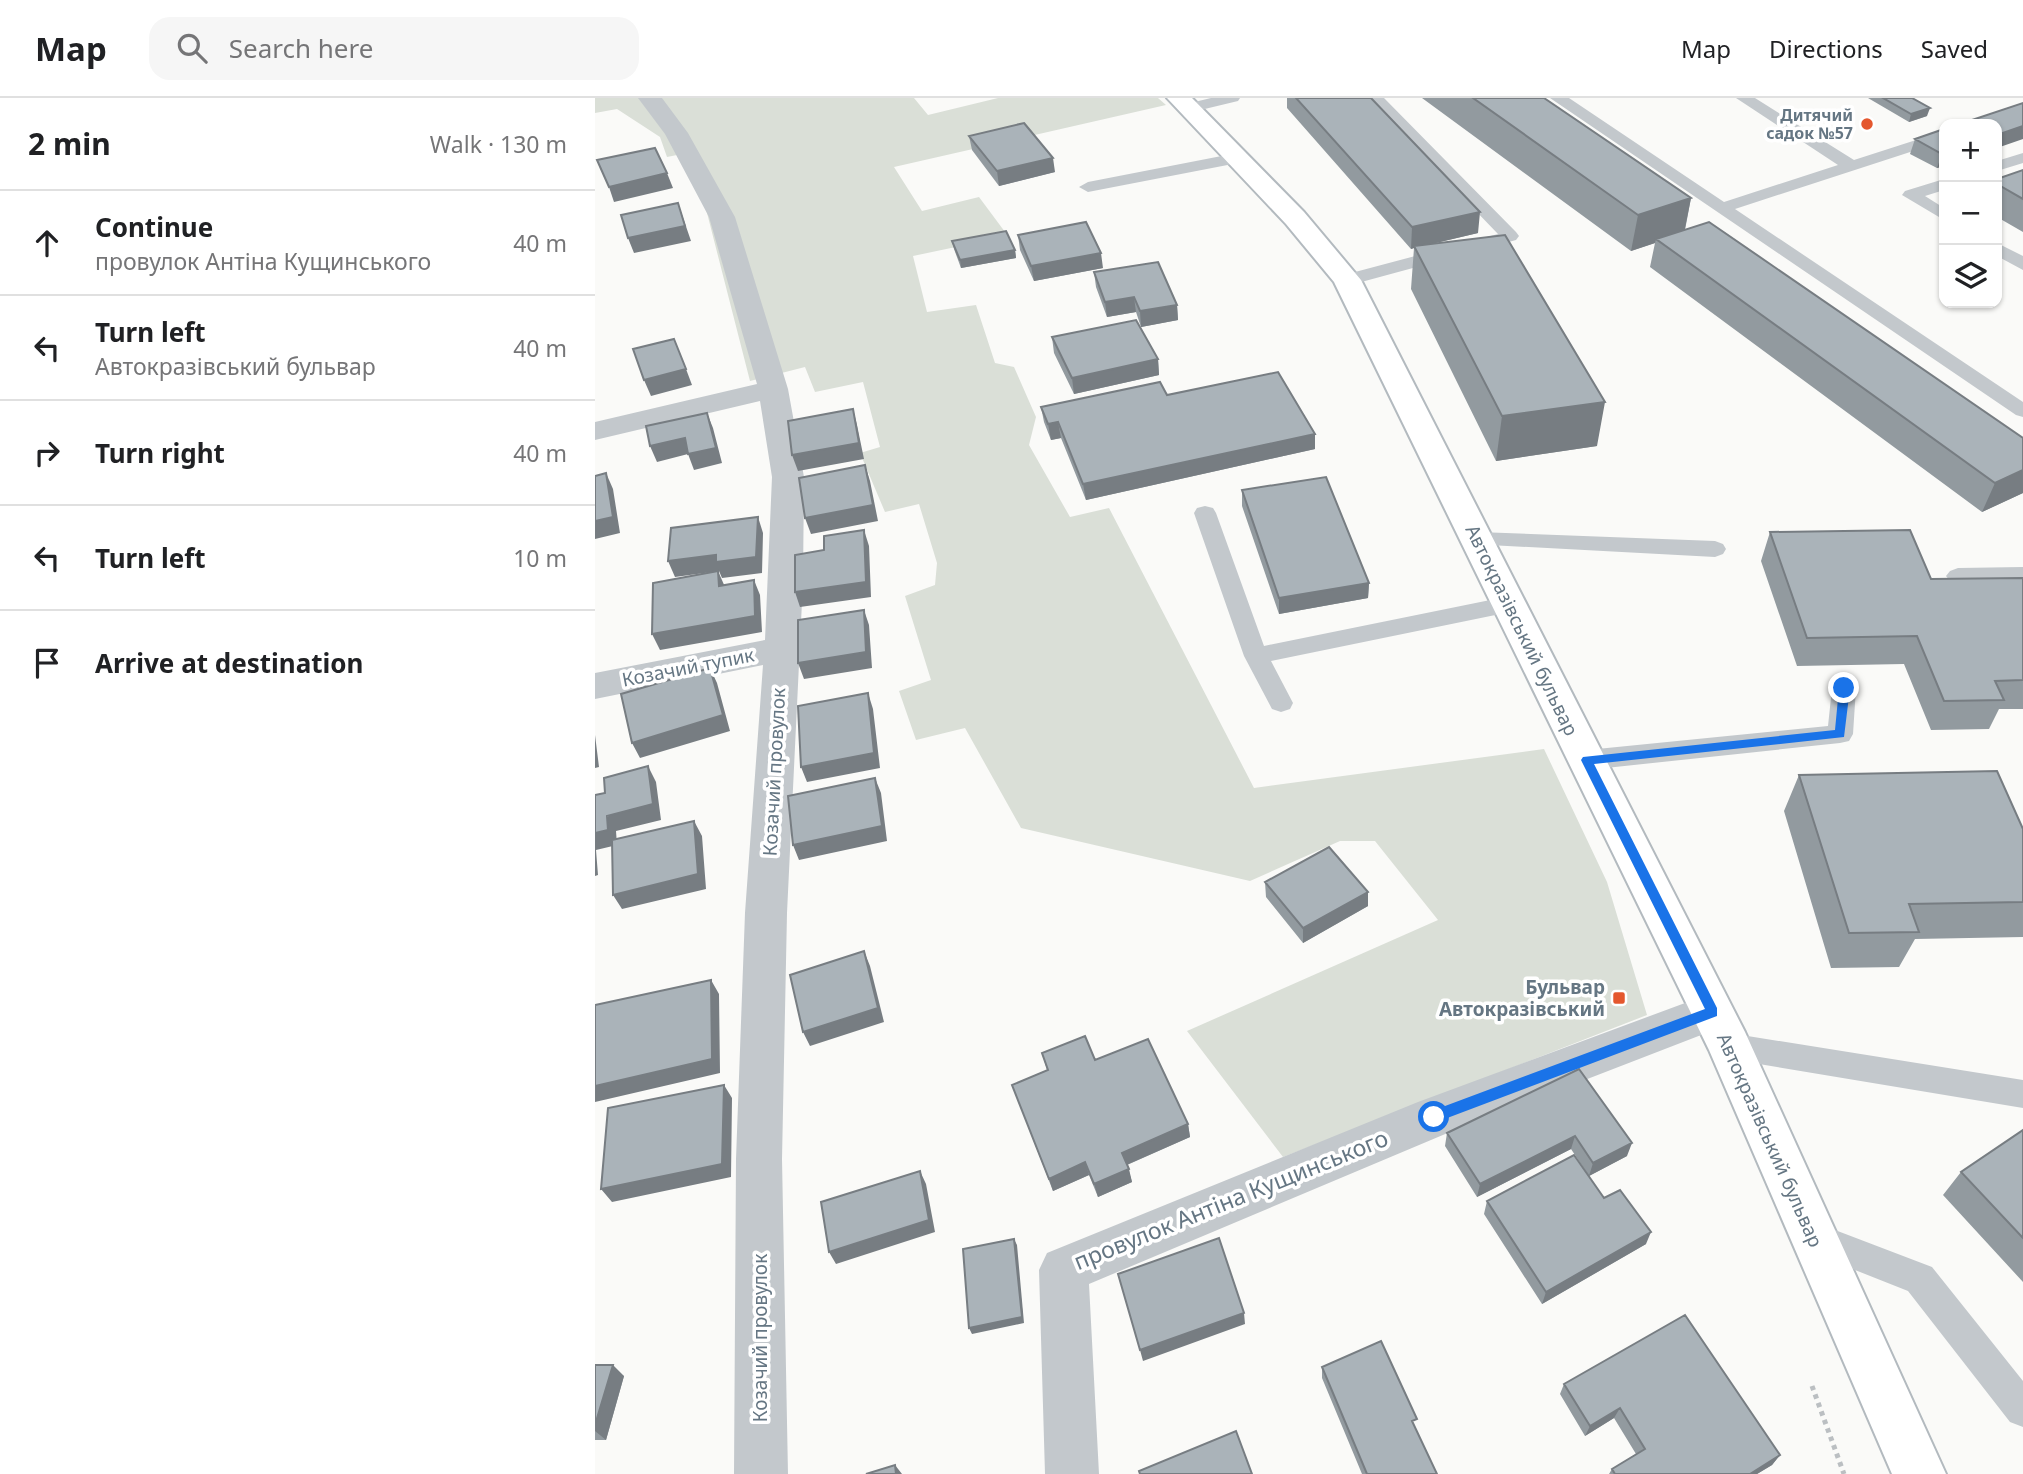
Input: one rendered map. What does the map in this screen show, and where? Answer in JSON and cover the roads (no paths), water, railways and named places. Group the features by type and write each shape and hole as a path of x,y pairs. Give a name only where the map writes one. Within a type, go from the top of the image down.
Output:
{"street":[{"name":"Козачий провулок","path":"650,98 671,150 722,217 773,389 788,477 766,913 759,1159 761,1474"},
{"name":"Автокразівський бульвар","path":"1180,101 1295,218 1347,280 1721,1029 1919,1474"},
{"path":"595,430 773,389"},
{"name":"Козачий тупик","path":"595,686 781,649"},
{"name":"провулок Антіна Кущинського","path":"1072,1474 1064,1269 1434,1117 1721,1029"}],"lane":[{"path":"1180,101 1232,98"},
{"path":"1347,280 1510,236 1375,98"},
{"path":"1558,98 2023,411"},
{"path":"1744,98 1852,166"},
{"path":"1722,208 1939,138"},
{"path":"1088,187 1237,158"},
{"path":"2002,164 2023,158"},
{"path":"1939,186 1911,195 1939,212"},
{"path":"2002,251 2023,264"},
{"path":"1205,513 1256,656 1281,703"},
{"path":"1478,539 1715,549"},
{"path":"1958,576 2023,575"},
{"path":"1256,656 1510,604"},
{"path":"1587,760 1840,734 1844,688"},
{"path":"1721,1029 2023,1094"},
{"path":"1814,1238 1920,1279 2023,1409"}],"place":[{"name":"Дитячий садок №57","path":"1867,124"},
{"name":"Бульвар Автокразівський","path":"1619,998"}]}
